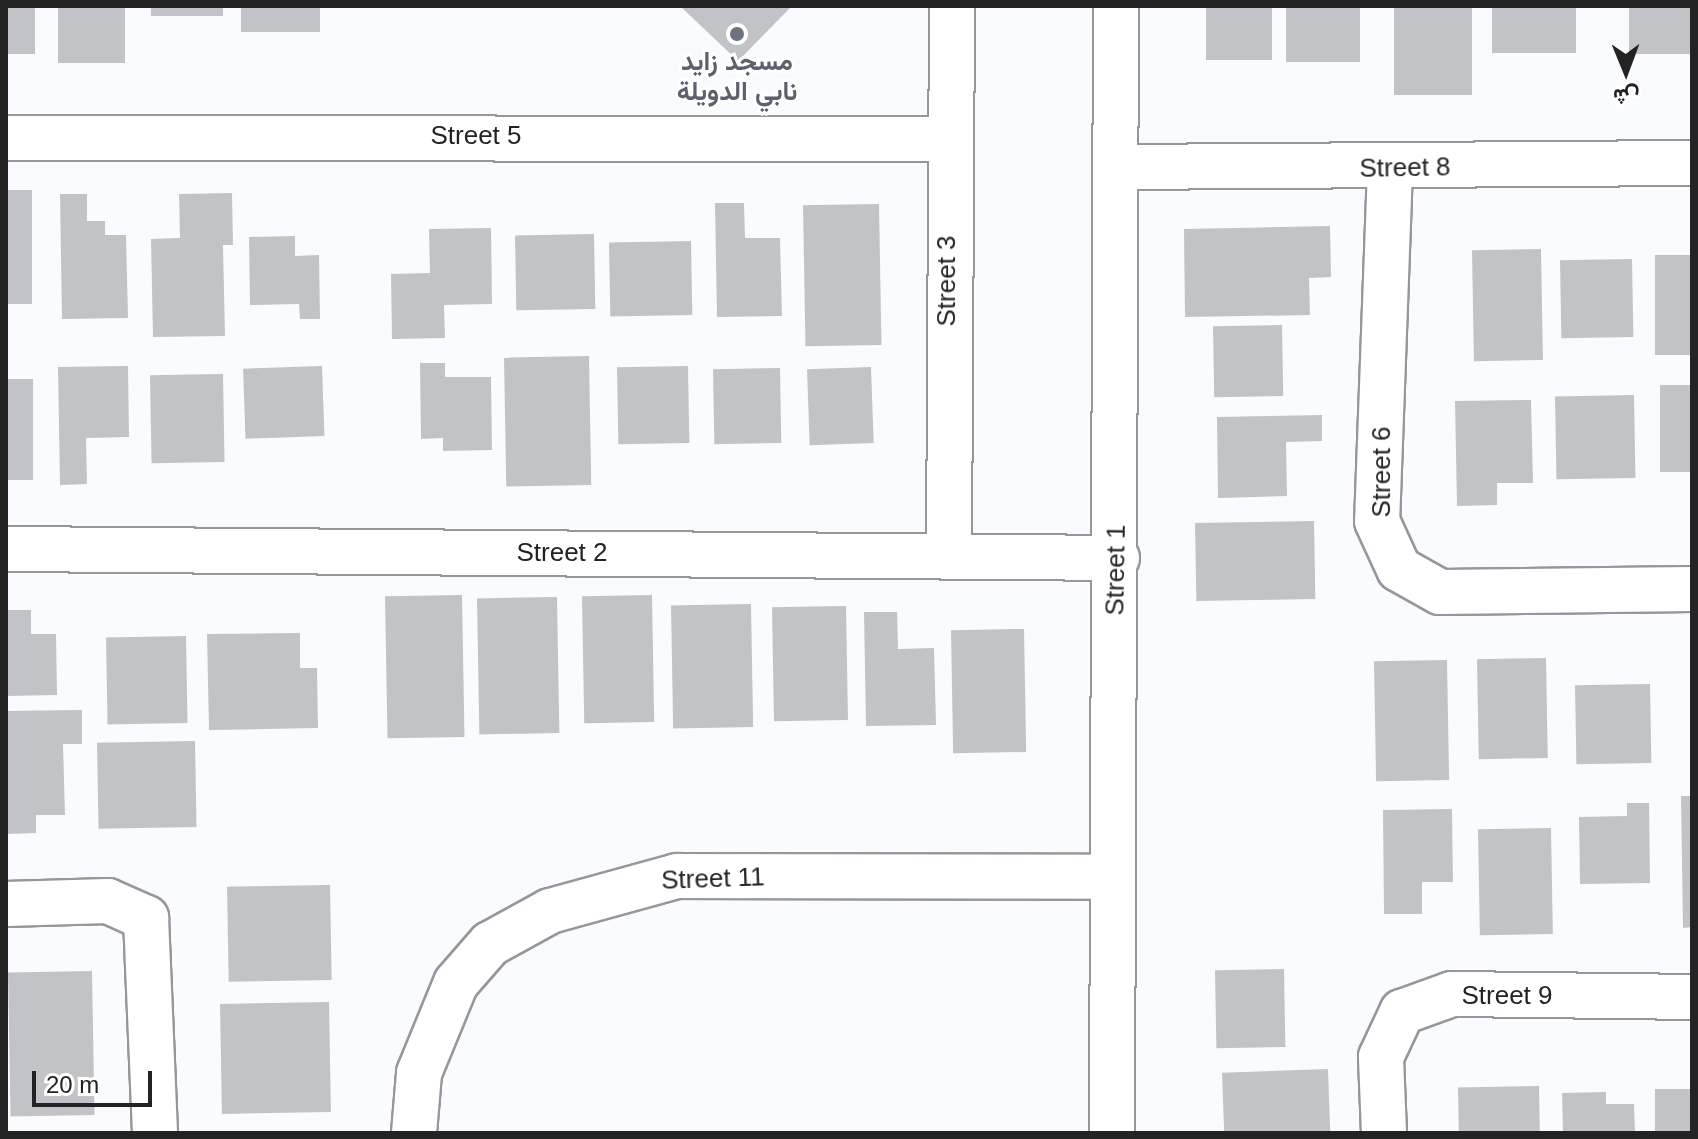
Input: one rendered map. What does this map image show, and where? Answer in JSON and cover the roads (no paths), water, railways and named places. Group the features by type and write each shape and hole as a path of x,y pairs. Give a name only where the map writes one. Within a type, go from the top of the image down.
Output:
{"street":[{"name":"Street 3","path":"949,556 947,139 952,6"},
{"name":"Street 1","path":"1112,1133 1110,877 1117,558 1116,6"},
{"name":"Street 5","path":"6,138 947,139"},
{"name":"Street 8","path":"1118,167 1390,169 1692,163"},
{"name":"Street 6","path":"1390,169 1377,521 1399,569 1440,592 1692,589"},
{"name":"Street 2","path":"6,549 1117,558"},
{"name":"Street 11","path":"414,1133 419,1073 456,983 490,944 550,911 677,876 1110,877"},
{"path":"6,904 108,901 146,918 155,1133"},
{"name":"Street 9","path":"1384,1133 1381,1057 1402,1012 1452,994 1692,997"}],"place":[{"name":"مسجد زايد نابي الدويلة","path":"737,34"}]}
